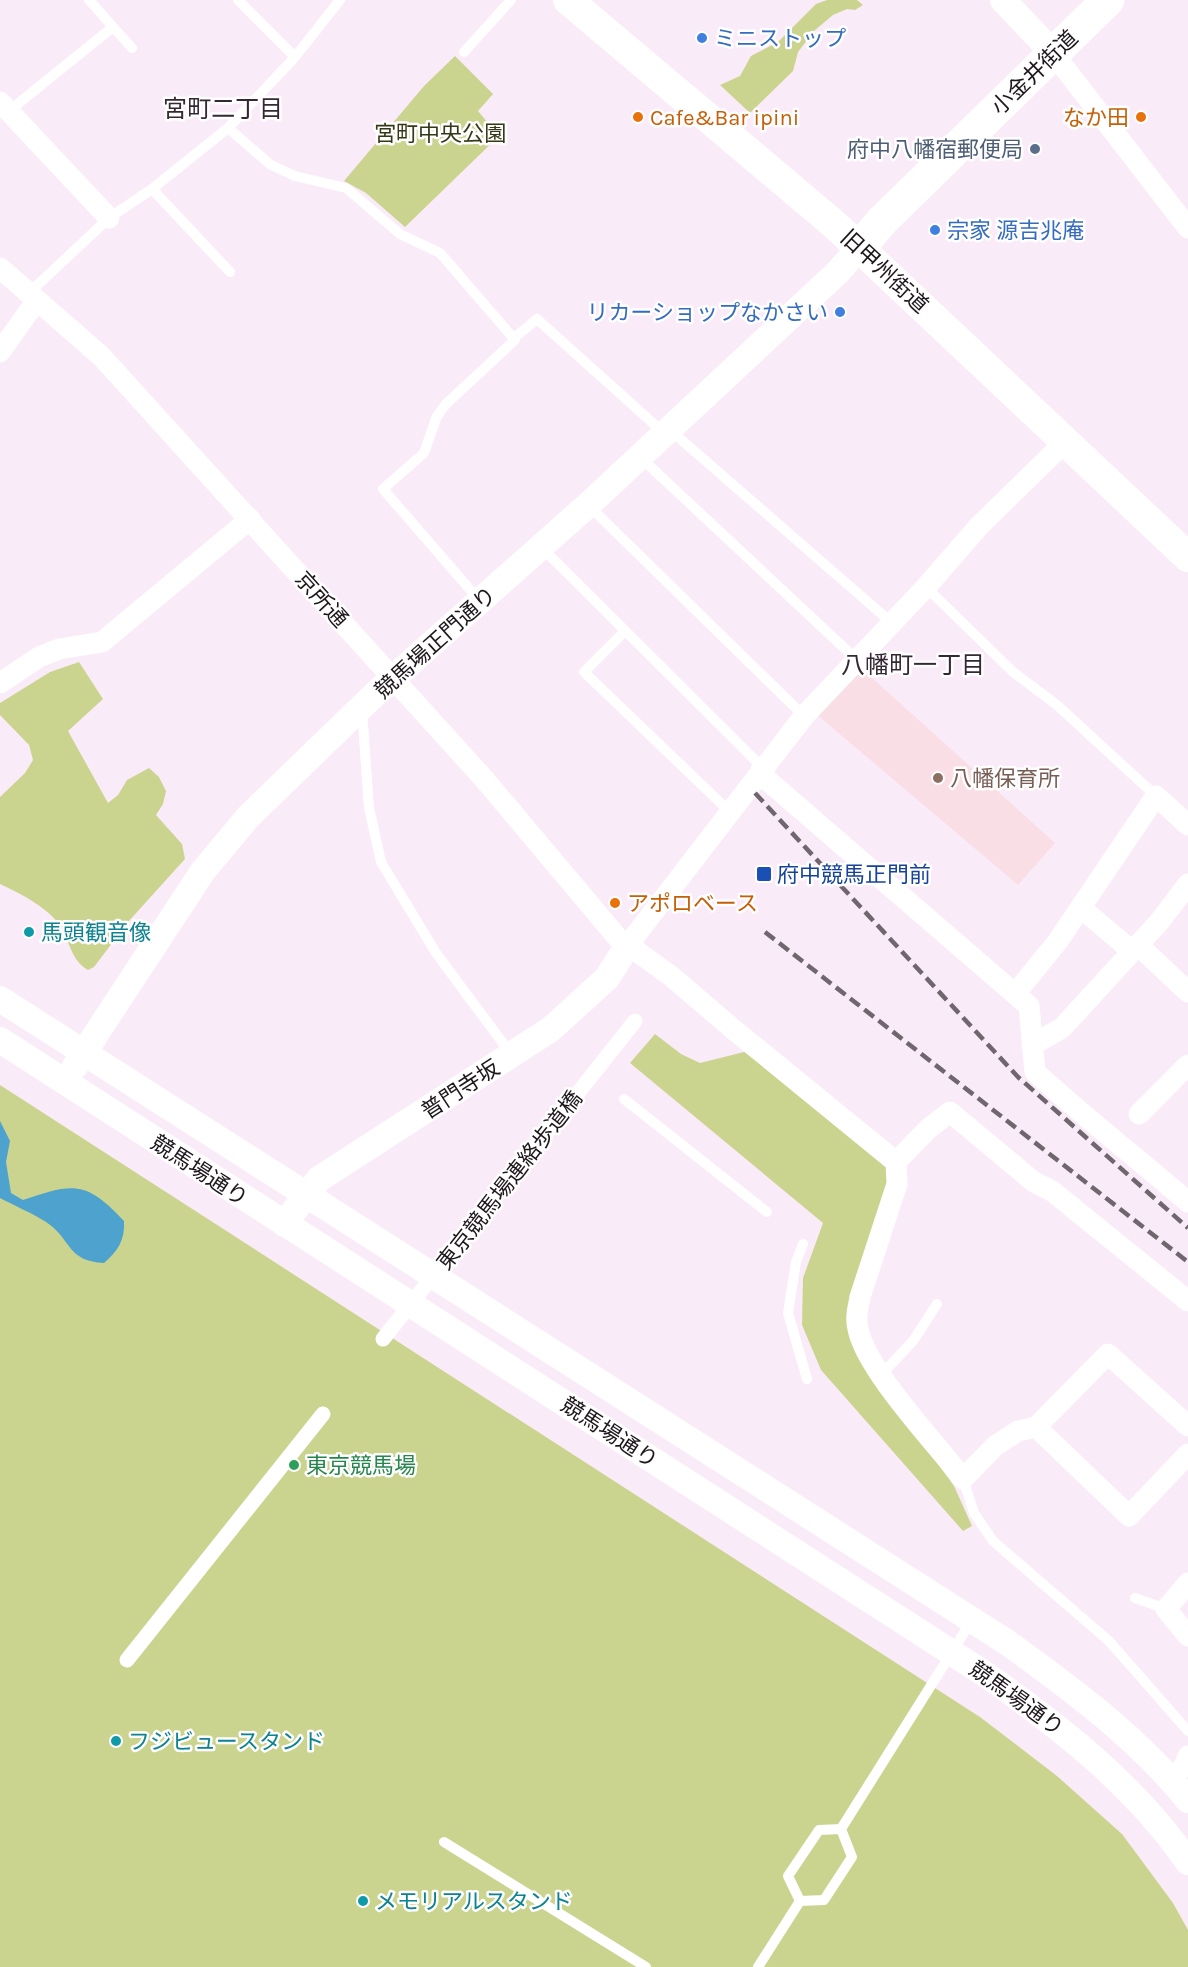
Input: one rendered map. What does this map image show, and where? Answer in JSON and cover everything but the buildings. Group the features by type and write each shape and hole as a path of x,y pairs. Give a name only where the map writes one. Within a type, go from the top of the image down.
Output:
{"main road":[{"name":"旧甲州街道","path":"568,0 860,247 1188,557"},
{"name":"小金井街道","path":"860,247 882,221 1108,0"}],"street":[{"path":"1004,0 1053,53 1188,228"},
{"path":"5,106 109,218"},
{"name":"競馬場正門通り","path":"64,1083 169,920 223,846 270,794 362,706 541,548 667,432 838,272 860,247"},
{"name":"京所通","path":"0,268 101,356 555,860 616,938 672,975 733,1029 896,1162"},
{"path":"0,352 33,296"},
{"path":"628,945 760,770 804,716 926,587 971,534 1065,442"},
{"path":"0,683 39,657 59,649 102,642 250,519"},
{"path":"760,770 774,787 1029,1006 1035,1072 1086,1118 1135,1155 1188,1202"},
{"path":"1015,994 1081,908 1156,796 1188,825"},
{"path":"1032,1045 1062,1028 1135,948 1188,884"},
{"path":"1081,908 1135,948 1188,992"},
{"name":"普門寺坂","path":"284,1224 320,1179 512,1056 586,999 607,978 628,945"},
{"name":"競馬場通り","path":"0,999 972,1619 1077,1693 1130,1737 1188,1800"},
{"name":"東京競馬場連絡歩道橋","path":"383,1339 635,1022"},
{"name":"競馬場通り","path":"0,1040 952,1652 1054,1723 1106,1767 1142,1804 1188,1862"},
{"path":"1139,1114 1188,1065"},
{"path":"1188,1301 1052,1191 1034,1182 950,1112 896,1162 897,1184 857,1312 858,1330 865,1349 963,1479 995,1446 1018,1431 1036,1427 1108,1354 1188,1426"},
{"path":"627,1444 648,1413"},
{"path":"127,1660 323,1414"},
{"path":"1036,1427 1129,1516 1188,1454"},
{"path":"1188,1583 1166,1609 1188,1636"},
{"path":"1171,1779 1185,1765 1188,1756"}],"lane":[{"path":"89,0 132,48"},
{"path":"238,0 295,57"},
{"path":"33,296 109,218 152,189 228,128 295,57 340,0"},
{"path":"464,52 511,0"},
{"path":"5,106 113,27"},
{"path":"228,128 271,165 295,176 346,188 400,234 440,253 514,338"},
{"path":"152,189 230,272"},
{"path":"480,601 383,489 424,453 437,416 446,404 515,340 514,338 537,319 892,623"},
{"path":"640,457 856,659"},
{"path":"588,505 804,716"},
{"path":"541,548 754,760 760,770"},
{"path":"926,587 1013,672 1057,705 1156,796"},
{"path":"625,631 584,672 729,811"},
{"path":"362,706 369,808 381,862 436,953 512,1056"},
{"path":"624,1099 767,1212"},
{"path":"803,1244 796,1262 788,1313 807,1378"},
{"path":"882,1374 913,1341 937,1304"},
{"path":"963,1479 974,1513 993,1541 1108,1641 1188,1731"},
{"path":"1135,1598 1166,1609"},
{"path":"841,1829 972,1619"},
{"path":"800,1902 788,1876 819,1830 841,1829"},
{"path":"800,1902 824,1900 852,1857 841,1829"},
{"path":"444,1842 646,1967"},
{"path":"758,1967 800,1902"}],"shaded area":[{"name":"八幡保育所","path":"860,667 1055,843 1018,885 816,714"}],"green space":[{"path":"827,0 857,0 863,5 855,10 847,9 833,15 814,31 798,52 793,71 750,113 720,85 740,76 751,56 778,42 816,4"},
{"name":"宮町中央公園","path":"455,56 493,94 478,111 499,136 405,227 366,193 344,181 424,86"},
{"path":"79,662 103,699 68,731 108,803 118,795 127,780 149,768 159,777 166,791 163,804 156,815 182,844 185,859 128,922 94,967 88,970 77,961 62,929 53,917 31,900 0,884 0,797 25,773 33,760 29,745 0,715 0,703 50,672"},
{"path":"655,1034 681,1054 700,1063 748,1051 890,1167 856,1350 954,1486 972,1526 963,1531 821,1370 802,1325 803,1278 823,1223 630,1063"},
{"name":"東京競馬場","path":"0,1085 980,1717 1057,1776 1122,1834 1173,1903 1188,1930 1188,1967 0,1967"}],"water":[{"path":"0,1121 10,1141 6,1162 11,1193 23,1200 55,1190 78,1189 99,1198 124,1221 120,1245 104,1263 76,1254 61,1235 46,1222 0,1198"}],"railway":[{"path":"755,793 1018,1077 1188,1228"},
{"path":"765,932 1188,1262"}],"place":[{"name":"ミニストップ","path":"702,38"},
{"name":"Cafe&Bar ipini","path":"638,117"},
{"name":"なか田","path":"1141,117"},
{"name":"府中八幡宿郵便局","path":"1035,149"},
{"name":"宗家 源吉兆庵","path":"935,230"},
{"name":"リカーショップなかさい","path":"840,312"},
{"name":"八幡保育所","path":"938,778"},
{"name":"府中競馬正門前","path":"764,874"},
{"name":"アポロベース","path":"615,903"},
{"name":"馬頭観音像","path":"29,932"},
{"name":"東京競馬場","path":"294,1465"},
{"name":"フジビュースタンド","path":"116,1741"},
{"name":"メモリアルスタンド","path":"363,1901"}],"district":[{"name":"宮町二丁目","path":"223,109"},
{"name":"八幡町一丁目","path":"913,665"}]}
